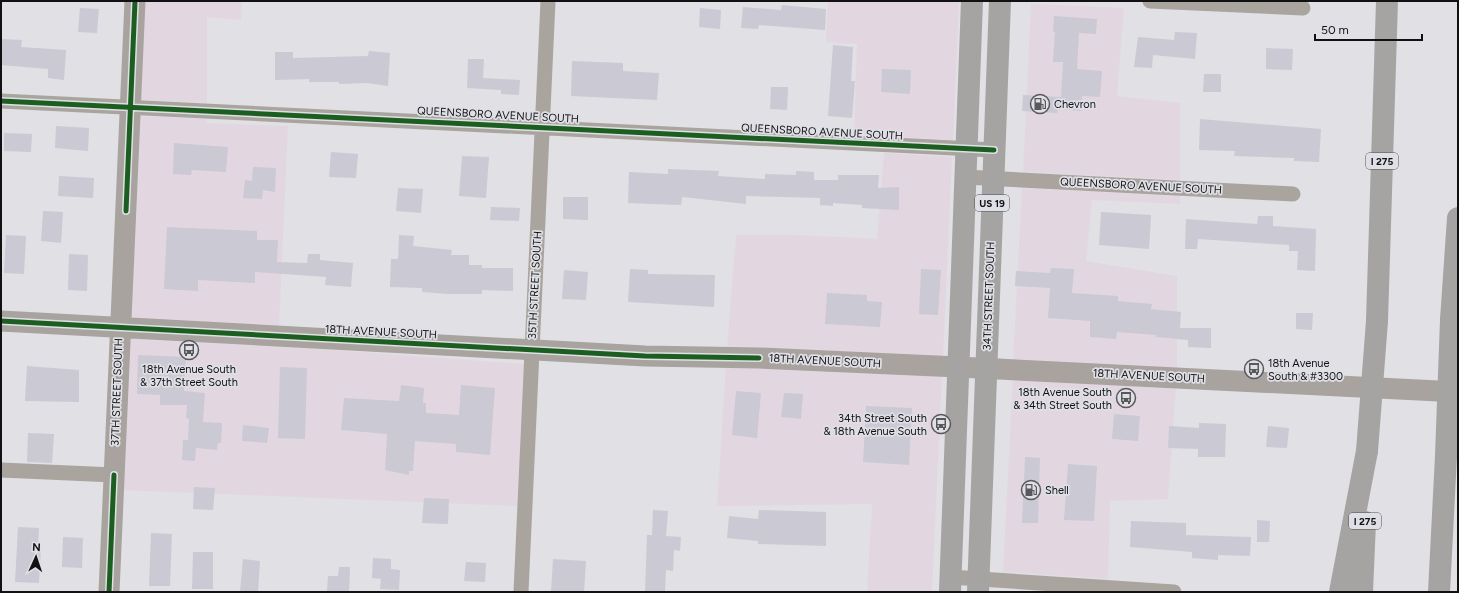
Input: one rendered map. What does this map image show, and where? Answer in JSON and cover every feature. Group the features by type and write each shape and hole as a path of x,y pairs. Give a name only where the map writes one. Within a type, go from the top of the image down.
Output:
{"highway":[{"name":"US 19","path":"950,584 972,1"},
{"name":"34TH STREET SOUTH","path":"978,586 1000,1"},
{"name":"I 275","path":"1362,592 1367,451 1377,321 1387,1"},
{"path":"1439,592 1451,320 1458,218"},
{"path":"1340,592 1367,451"},
{"path":"1446,456 1452,592"}],"street":[{"name":"37TH STREET SOUTH","path":"109,592 119,326 135,1"},
{"name":"35TH STREET SOUTH","path":"521,592 548,1"},
{"path":"1150,1 1303,8"},
{"name":"QUEENSBORO AVENUE SOUTH","path":"1,101 542,127 966,150 994,150"},
{"name":"QUEENSBORO AVENUE SOUTH","path":"965,177 1293,194"},
{"name":"18TH AVENUE SOUTH","path":"1,321 119,326 645,356 759,358 986,368 1458,392"},
{"path":"1,470 114,475"},
{"path":"950,584 1174,592"}],"shaded area":[{"path":"142,1 242,1 241,20 207,17 207,103 138,100"},
{"path":"828,1 959,1 953,140 854,135 857,44 826,42"},
{"path":"1031,4 1124,8 1117,96 1180,103 1180,180 1023,172"},
{"path":"137,116 206,119 207,123 288,126 279,328 127,318"},
{"path":"884,153 952,157 943,358 727,349 736,235 795,235 877,239"},
{"path":"1022,188 1180,196 1180,204 1092,200 1086,261 1177,276 1177,369 1013,361"},
{"path":"126,335 524,364 518,506 121,490"},
{"path":"726,366 942,374 932,592 867,592 872,504 717,506"},
{"path":"1013,378 1176,386 1168,499 1110,501 1108,579 1003,572"}],"building":[{"path":"782,5 826,9 825,30 759,25 758,29 741,28 743,7 781,10"},
{"path":"80,8 99,9 97,33 78,32"},
{"path":"700,8 721,10 720,29 699,27"},
{"path":"1054,16 1097,19 1096,34 1079,33 1077,69 1102,71 1100,97 1082,96 1081,111 1058,109 1057,113 1022,111 1023,95 1061,97 1063,62 1053,62 1055,32 1053,32"},
{"path":"1175,32 1197,33 1195,59 1153,55 1152,68 1134,67 1138,37 1174,40"},
{"path":"1,39 22,40 21,47 66,50 64,80 48,78 48,69 1,65"},
{"path":"833,45 853,47 851,81 855,81 852,118 828,116"},
{"path":"1266,48 1293,49 1292,70 1266,69"},
{"path":"369,51 390,53 388,86 367,83 339,84 339,82 309,82 309,79 275,80 275,52 293,52 293,58 368,56"},
{"path":"468,59 484,59 483,78 520,80 519,95 501,94 501,90 467,88"},
{"path":"572,61 623,63 623,71 659,73 657,100 571,96"},
{"path":"882,69 911,70 910,94 881,92"},
{"path":"1204,74 1221,74 1221,92 1203,92"},
{"path":"771,87 788,87 787,110 770,109"},
{"path":"1200,119 1321,129 1319,162 1294,161 1294,158 1234,156 1235,151 1199,150"},
{"path":"56,126 89,128 88,151 55,148"},
{"path":"4,133 32,134 31,152 4,151"},
{"path":"174,143 228,147 226,172 192,170 191,175 173,174"},
{"path":"331,152 358,154 356,178 329,177"},
{"path":"462,156 489,157 486,198 459,196"},
{"path":"253,167 276,168 275,192 263,190 262,199 243,198 245,180 252,181"},
{"path":"668,169 719,171 718,176 765,179 765,174 796,175 796,171 814,172 814,180 838,180 838,175 879,175 878,188 899,187 899,210 862,208 862,205 833,203 833,206 820,205 820,198 746,196 746,204 682,197 681,205 628,203 629,172 668,174"},
{"path":"59,176 94,178 93,198 58,196"},
{"path":"398,188 423,189 421,213 396,211"},
{"path":"563,197 588,197 588,220 563,219"},
{"path":"491,207 520,208 519,221 490,220"},
{"path":"43,211 63,212 61,243 41,241"},
{"path":"1101,212 1151,215 1149,249 1099,245"},
{"path":"1258,216 1273,216 1273,226 1316,229 1315,271 1297,270 1298,251 1289,251 1289,245 1198,239 1197,249 1185,249 1186,219 1257,224"},
{"path":"167,227 257,231 257,240 278,240 277,262 307,263 308,254 320,254 320,260 353,263 351,287 325,285 326,277 255,272 255,283 198,280 198,291 164,289"},
{"path":"6,235 26,236 24,274 4,273"},
{"path":"399,235 414,236 413,246 452,250 451,255 469,255 469,265 482,265 482,268 513,268 513,291 482,290 482,294 449,294 422,292 422,288 390,287 391,259 398,259"},
{"path":"69,254 88,255 87,291 68,290"},
{"path":"1051,268 1074,269 1072,293 1118,296 1118,301 1152,304 1151,309 1181,312 1180,328 1211,328 1211,348 1188,347 1188,340 1156,337 1156,335 1117,332 1116,339 1090,337 1090,321 1048,318 1050,288 1015,286 1016,271 1050,273"},
{"path":"630,269 648,270 648,274 715,275 714,307 628,302"},
{"path":"921,269 941,270 938,315 919,314"},
{"path":"564,270 588,272 586,300 562,299"},
{"path":"827,293 867,295 867,301 882,302 880,327 825,324"},
{"path":"1296,313 1313,313 1312,330 1296,329"},
{"path":"138,355 186,357 184,391 205,393 203,422 222,423 221,443 218,443 217,450 196,448 195,461 182,460 183,440 188,440 189,419 186,418 187,405 160,405 160,395 137,394"},
{"path":"27,366 79,370 79,402 25,401"},
{"path":"280,367 307,368 305,439 278,438"},
{"path":"401,385 424,388 423,403 426,403 426,413 459,415 461,385 495,388 490,455 456,452 456,444 415,441 413,471 409,471 409,475 385,470 387,434 341,430 344,398 399,401"},
{"path":"736,391 761,393 757,438 732,435"},
{"path":"784,393 803,394 801,419 781,417"},
{"path":"866,406 912,408 909,465 863,462"},
{"path":"1114,414 1140,416 1138,441 1112,439"},
{"path":"1199,423 1226,424 1225,457 1198,457 1198,449 1168,448 1169,426 1199,428"},
{"path":"243,425 269,428 267,443 242,441"},
{"path":"1268,426 1289,428 1287,448 1266,447"},
{"path":"28,433 54,434 52,463 27,462"},
{"name":"Shell","path":"1025,457 1040,458 1038,523 1022,523"},
{"path":"1068,464 1097,466 1094,521 1064,520"},
{"path":"194,487 215,488 213,510 193,509"},
{"path":"424,498 449,499 448,524 422,523"},
{"path":"653,510 668,511 666,536 681,537 680,551 674,550 673,571 666,570 665,592 645,592 647,535 652,535"},
{"path":"759,510 826,512 826,546 758,544 758,541 727,538 729,516 758,519"},
{"path":"1257,520 1270,521 1269,542 1257,542"},
{"path":"1131,521 1186,523 1186,535 1251,537 1250,556 1218,555 1218,560 1192,558 1192,552 1130,547"},
{"path":"18,527 39,528 38,548 41,548 39,583 15,582"},
{"path":"151,533 172,534 170,586 149,586"},
{"path":"63,537 83,538 82,568 62,567"},
{"path":"193,552 213,552 213,589 192,589"},
{"path":"373,558 391,559 391,569 400,570 399,590 380,589 381,579 372,578"},
{"path":"243,559 260,561 258,592 240,592"},
{"path":"553,559 586,561 584,592 551,592"},
{"path":"466,562 486,563 485,582 464,581"},
{"path":"339,567 350,567 349,592 327,592 328,576 338,576"}],"cycle path":[{"path":"126,211 135,1"},
{"path":"1,101 994,150"},
{"path":"1,321 645,356 759,358"},
{"path":"109,592 114,475"}],"place":[{"name":"Chevron","path":"1040,104"},
{"name":"18th Avenue South & 37th Street South","path":"189,350"},
{"name":"18th Avenue South & #3300","path":"1254,369"},
{"name":"18th Avenue South & 34th Street South","path":"1126,398"},
{"name":"34th Street South & 18th Avenue South","path":"941,424"},
{"name":"Shell","path":"1031,490"}]}
